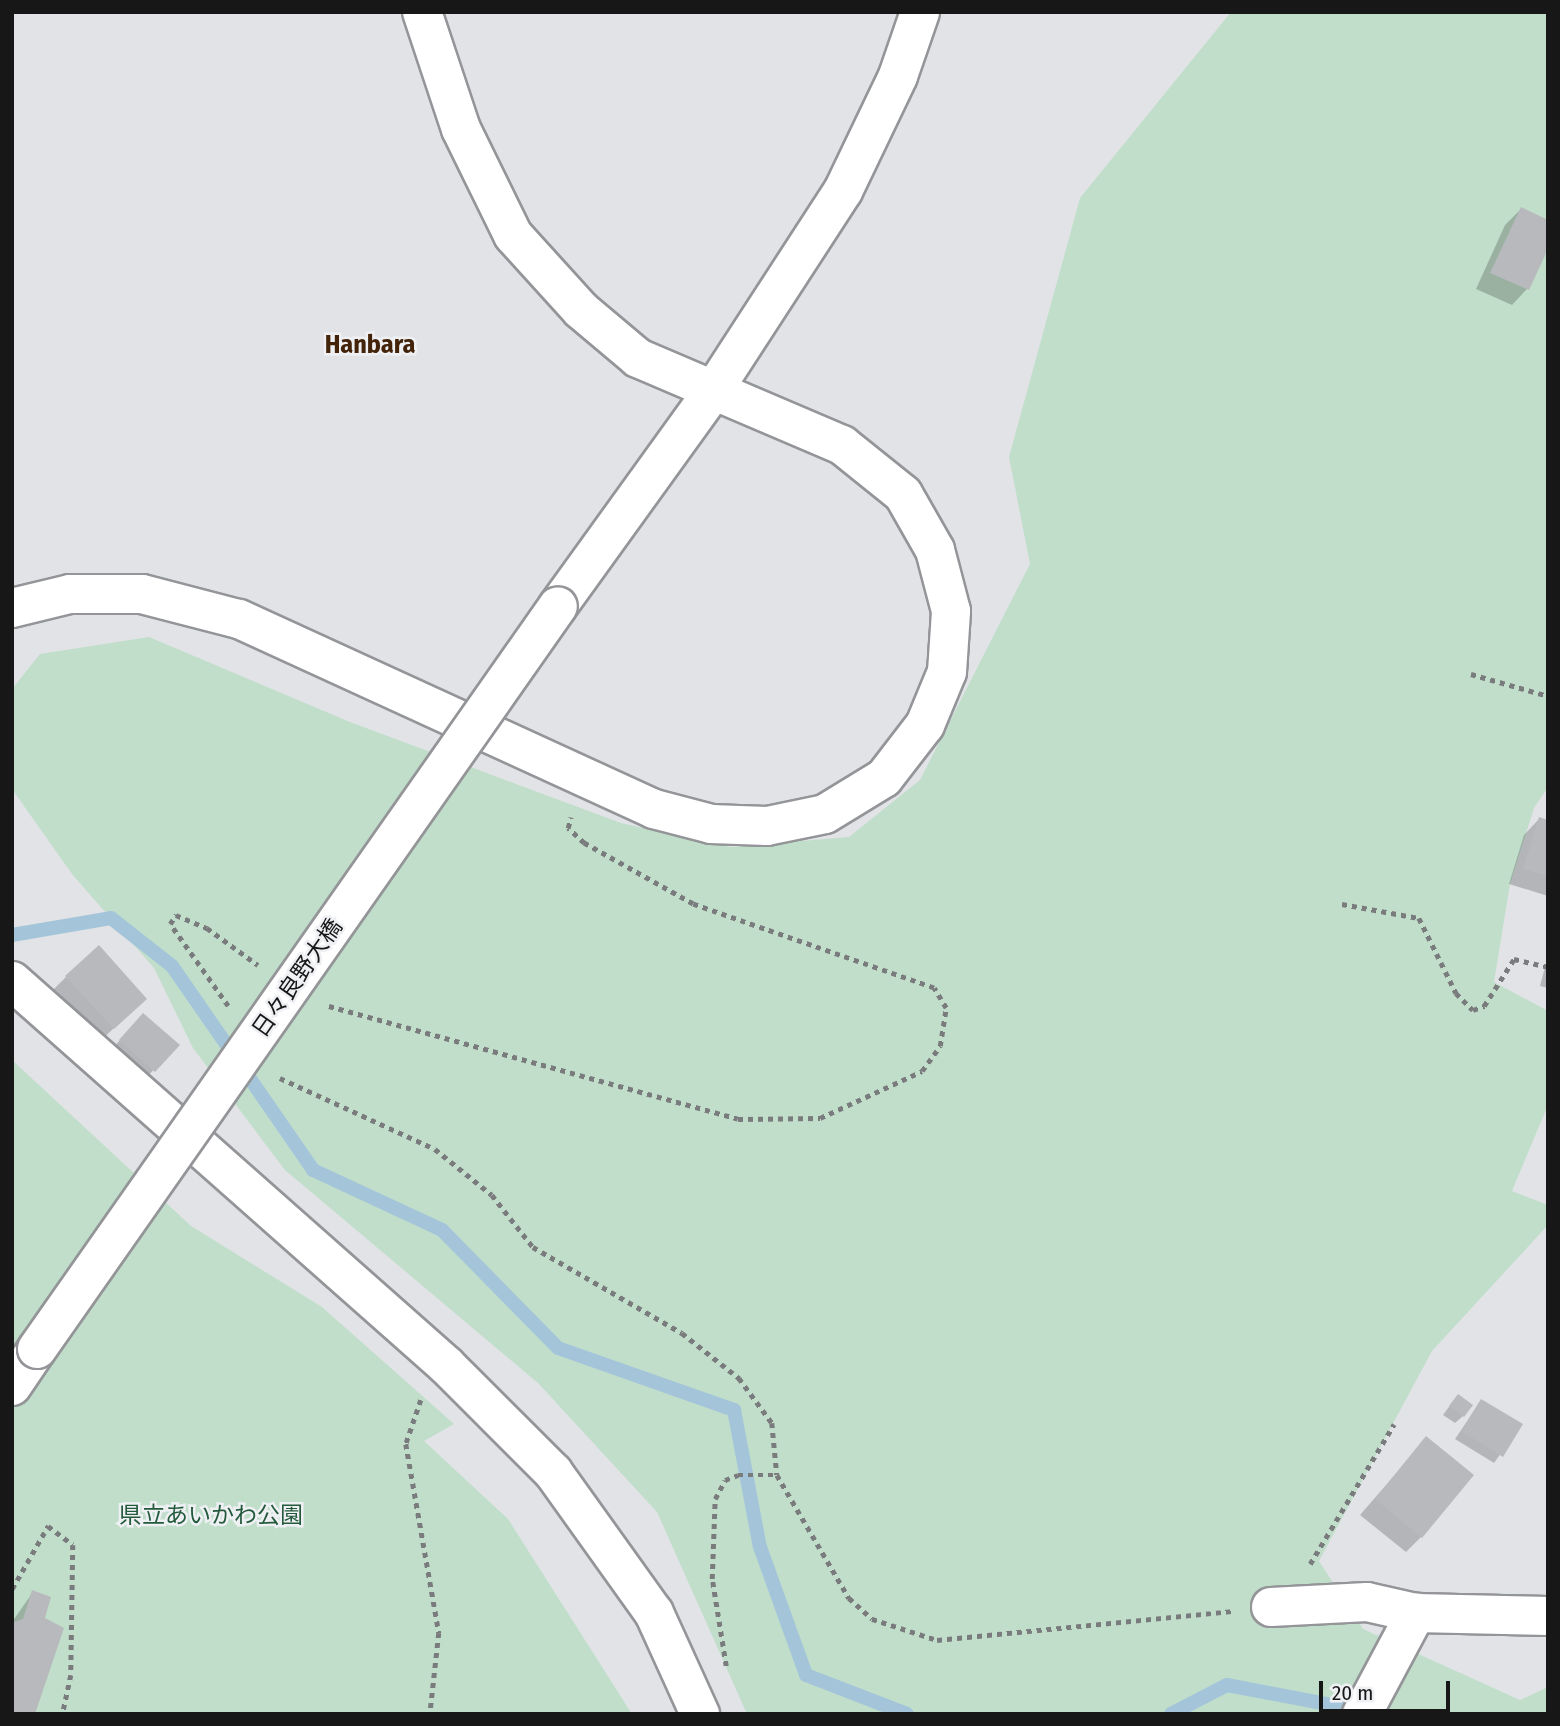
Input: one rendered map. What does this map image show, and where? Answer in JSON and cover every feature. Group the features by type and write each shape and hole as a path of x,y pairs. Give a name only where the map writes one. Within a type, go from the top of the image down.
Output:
{"street":[{"path":"12,608 70,594 142,594 239,619 605,786 711,824 767,826 825,814 884,778 925,725 947,672 951,611 936,550 903,494 842,445 638,358 581,310 513,235 461,129 422,12"},
{"name":"日々良野大橋","path":"12,1386 558,606 713,391 843,191 898,76 920,12"},
{"path":"12,981 447,1366 588,1514 654,1614 698,1708"},
{"path":"1271,1607 1367,1602 1416,1613 1548,1616"},
{"path":"1362,1714 1416,1613"}],"path":[{"path":"1471,674 1548,696"},
{"path":"318,1001 738,1119 820,1118 922,1071 940,1046 946,1008 934,988 693,904 584,843 568,828 572,815 605,786"},
{"path":"1342,904 1419,918 1456,993 1472,1010 1484,1006 1514,960 1548,967"},
{"path":"233,1013 170,924 176,915 207,928 271,973"},
{"path":"272,1074 435,1149 492,1195 533,1247 682,1333 739,1378 772,1423 777,1475 849,1598 872,1619 937,1640 1271,1607 1276,1591 1306,1570 1394,1424"},
{"path":"430,1714 439,1633 407,1444 419,1401 447,1366"},
{"path":"698,1708 723,1679 727,1665 712,1579 715,1499 725,1480 738,1475 777,1475"},
{"path":"12,1589 48,1526 73,1545 71,1675 63,1714"}],"green space":[{"path":"1231,12 1548,12 1548,787 1534,808 1510,884 1494,982 1548,1011 1548,1105 1512,1191 1548,1205 1548,1225 1432,1351 1319,1561 1363,1629 1520,1700 1548,1687 1548,1714 747,1714 657,1512 538,1383 285,1170 193,1048 154,968 72,874 12,789 12,689 40,654 149,637 350,722 621,823 730,847 849,837 920,780 1030,564 1009,457 1080,198"},
{"name":"県立あいかわ公園","path":"12,1060 191,1226 322,1307 454,1424 424,1441 508,1519 632,1714 12,1714"}],"building":[{"path":"1521,207 1548,220 1548,249 1529,290 1490,273"},
{"path":"1539,817 1548,820 1548,876 1523,869"},
{"path":"99,945 147,999 114,1029 65,976"},
{"path":"143,1013 180,1045 155,1072 119,1040"},
{"path":"1458,1394 1473,1405 1464,1417 1449,1406"},
{"path":"1481,1399 1523,1424 1503,1457 1461,1431"},
{"path":"1426,1436 1474,1475 1422,1538 1375,1499"},
{"path":"32,1590 51,1597 45,1618 64,1628 35,1714 12,1714 12,1623 23,1619"}],"waterway":[{"path":"12,935 111,918 172,966 313,1170 442,1230 558,1348 734,1410 760,1547 806,1675 907,1714"},
{"path":"1171,1714 1227,1685 1363,1711"}],"district":[{"name":"Hanbara","path":"370,345"}]}
